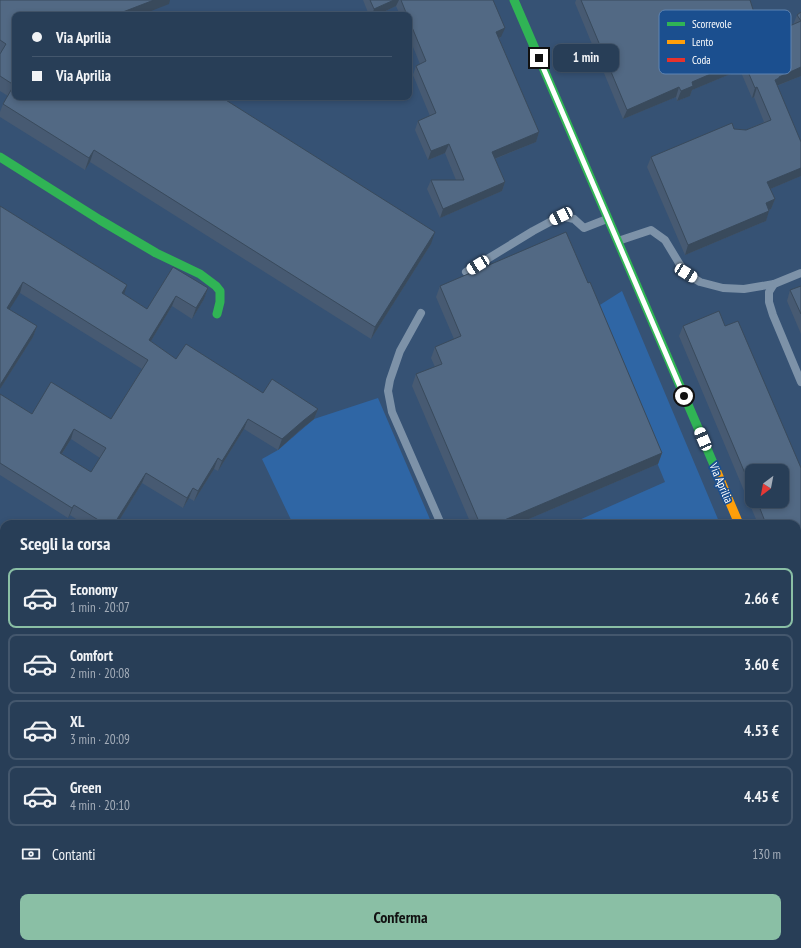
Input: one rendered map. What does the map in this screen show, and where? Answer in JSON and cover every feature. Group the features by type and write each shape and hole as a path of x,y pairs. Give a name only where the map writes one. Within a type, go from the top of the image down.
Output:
{"street":[{"name":"Via Aprilia","path":"514,0 737,520"},
{"path":"0,157 100,220 156,253 200,274 216,286 220,291 220,302 217,314"}],"lane":[{"path":"466,272 532,231 561,216 574,219 584,228 608,218"},
{"path":"618,241 651,230 665,240 686,273 700,282 723,288 744,288 774,284 801,273"},
{"path":"774,284 769,292 769,302 801,382"},
{"path":"421,313 400,351 390,380 388,391 392,412 439,520"}],"shaded area":[{"path":"622,291 718,520 579,520 665,482 592,310"},
{"path":"378,398 430,520 291,520 262,459 278,450 314,419"}],"building":[{"path":"0,0 154,0 123,12 12,12 12,84 0,76 0,54 6,44 0,40"},
{"path":"370,0 394,0 374,9"},
{"path":"401,0 493,0 505,28 496,32 539,132 492,152 505,182 443,209 431,180 464,180 449,144 431,151 418,121 436,113 416,66 426,61 412,27 412,12 406,12"},
{"path":"581,0 750,0 753,10 659,10 659,74 711,74 692,82 693,86 681,91 679,87 627,110"},
{"path":"801,12 801,21 797,15"},
{"path":"801,21 801,67 791,72 791,25"},
{"path":"749,74 786,74 775,80 801,142 801,168 767,182 775,199 766,203 769,211 688,245 651,157 732,123 734,129 746,130 771,120 757,87 755,88"},
{"path":"12,88 12,100 226,100 435,232 375,327 94,150 89,158 3,104"},
{"path":"0,206 127,285 122,293 147,309 173,267 208,288 196,308 176,296 149,340 176,359 186,344 263,393 272,379 318,409 282,439 248,419 222,461 218,458 198,491 193,488 187,498 146,473 117,520 98,520 74,505 72,508 0,463 0,394 32,414 51,382 111,419 148,360 23,282 7,308 37,326 0,385","holes":["74,429 106,448 91,472 60,453"]},
{"path":"566,232 588,283 590,282 662,453 504,520 478,520 416,374 442,364 435,347 461,336 440,286"},
{"path":"801,286 801,314 790,290"},
{"path":"719,311 725,326 738,321 801,468 801,520 764,520 760,508 789,508 789,464 745,464 745,473 683,326"}],"traffic: fast":[{"path":"514,0 717,472"},
{"path":"0,157 100,220 156,253 200,274 216,286 220,291 220,302 217,314"}],"traffic: slow":[{"path":"717,472 737,520"}],"route":[{"path":"539,58 684,396"}]}
